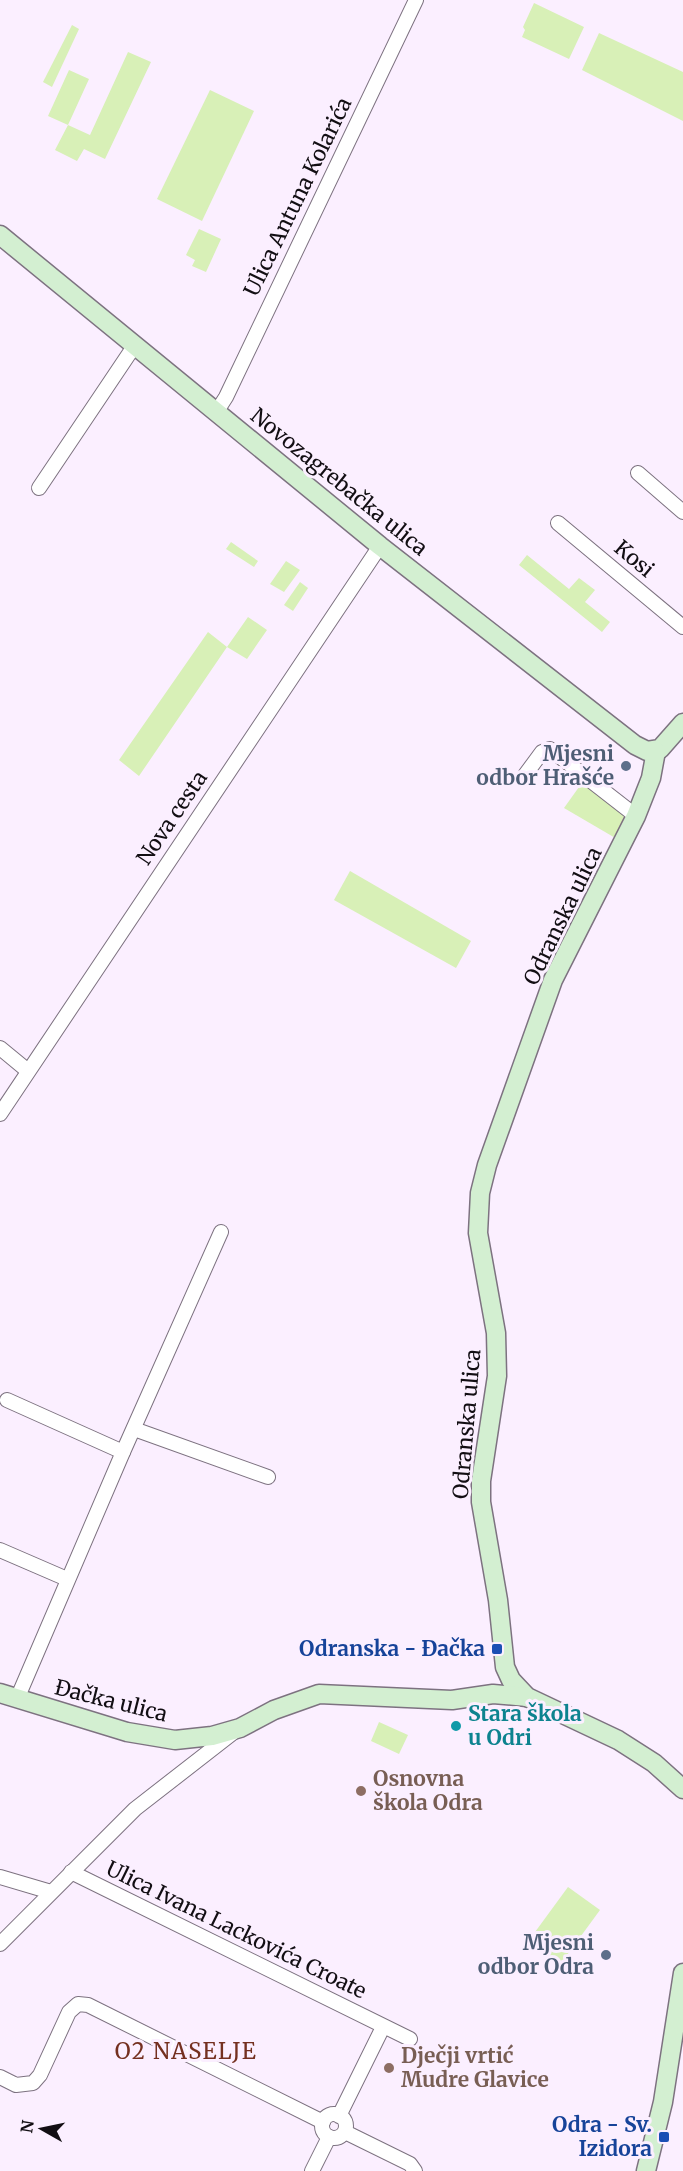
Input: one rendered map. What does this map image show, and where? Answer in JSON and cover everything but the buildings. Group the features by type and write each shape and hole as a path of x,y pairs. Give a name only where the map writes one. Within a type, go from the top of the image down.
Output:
{"street":[{"name":"Ulica Antuna Kolarića","path":"217,411 226,397 416,0"},
{"name":"Novozagrebačka ulica","path":"0,234 380,546 635,745 643,750 656,750"},
{"path":"39,488 135,345"},
{"path":"638,473 683,512"},
{"name":"Kosi","path":"558,524 683,627"},
{"name":"Nova cesta","path":"0,1114 380,546"},
{"path":"656,750 664,747 683,723"},
{"path":"525,775 542,752 550,749 636,816"},
{"name":"Odranska ulica","path":"656,750 651,778 636,816 554,980 491,1150 480,1193 479,1248 496,1333 498,1363 494,1408 481,1481 481,1502 498,1600 505,1667 511,1680 527,1697 618,1740 654,1763 683,1789"},
{"path":"0,1048 28,1071"},
{"path":"8,1696 67,1579 221,1232"},
{"path":"7,1400 123,1452"},
{"path":"134,1429 268,1477"},
{"path":"0,1550 67,1579"},
{"path":"493,1694 501,1681 505,1667"},
{"name":"Đačka ulica","path":"8,1696 127,1732 182,1740 212,1736 240,1728 282,1706 319,1694 452,1700 493,1694 527,1697"},
{"path":"0,1944 135,1809 240,1728"},
{"path":"182,1740 191,1745 194,1752 193,1762"},
{"name":"Ulica Ivana Lackovića Croate","path":"71,1872 410,2040"},
{"path":"0,1876 51,1892"},
{"path":"646,2171 663,2102 683,1973"},
{"path":"0,2077 16,2085 33,2083 40,2074 69,2012 78,2004 88,2005 323,2122"},
{"path":"339,2116 383,2027"},
{"path":"332,2115 339,2116 346,2125 345,2132 339,2137 328,2137 322,2129 323,2122 332,2115"},
{"path":"345,2132 410,2164 415,2171"},
{"path":"312,2171 328,2137"}],"green space":[{"path":"534,3 584,27 569,59 522,37 525,30 523,27"},
{"path":"72,25 79,29 52,87 43,82"},
{"path":"599,33 683,72 683,121 582,70"},
{"path":"128,52 151,62 105,159 84,149 77,161 55,150 68,125 90,135"},
{"path":"69,70 89,79 68,125 48,116"},
{"path":"210,90 254,111 202,221 157,199"},
{"path":"199,229 221,239 206,272 192,266 195,260 186,255"},
{"path":"231,542 258,561 254,567 226,549"},
{"path":"527,555 569,589 579,578 595,590 585,602 610,622 602,632 519,565"},
{"path":"286,561 300,570 284,592 270,584"},
{"path":"300,582 308,588 293,611 284,605"},
{"path":"248,617 267,630 247,659 227,647"},
{"path":"208,632 227,647 139,776 119,760"},
{"path":"584,780 626,815 617,839 564,808"},
{"path":"350,871 471,941 456,968 334,900"},
{"path":"379,1722 408,1735 399,1754 371,1741"},
{"path":"568,1887 600,1910 559,1966 527,1943"}],"place":[{"name":"Mjesni odbor Hrašće","path":"626,766"},
{"name":"Odranska - Đačka","path":"497,1649"},
{"name":"Stara škola u Odri","path":"456,1726"},
{"name":"Osnovna škola Odra","path":"361,1791"},
{"name":"Mjesni odbor Odra","path":"606,1955"},
{"name":"Dječji vrtić Mudre Glavice","path":"389,2068"},
{"name":"Odra - Sv. Izidora","path":"664,2137"}],"district":[{"name":"O2 NASELJE","path":"186,2051"}]}
